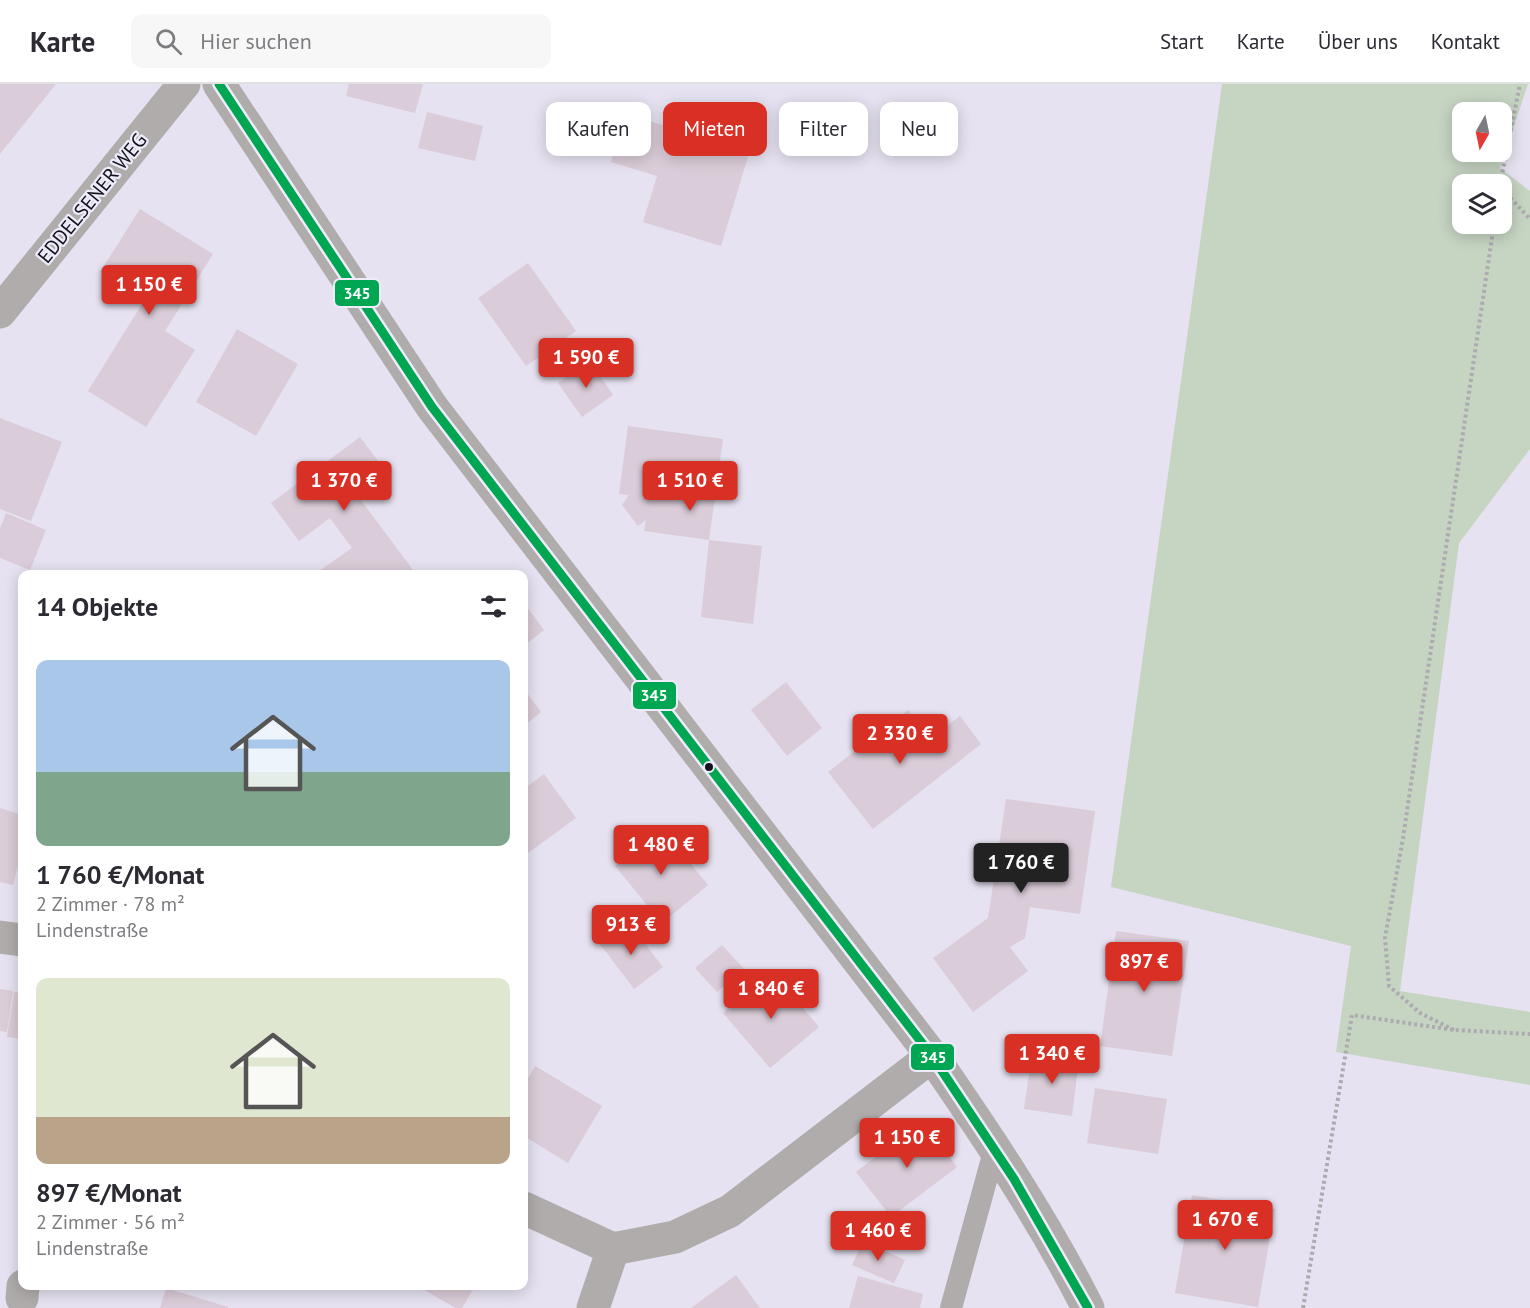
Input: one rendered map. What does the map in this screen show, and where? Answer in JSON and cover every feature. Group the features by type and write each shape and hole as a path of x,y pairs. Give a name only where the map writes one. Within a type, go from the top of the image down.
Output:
{"street":[{"name":"EDDELSENER WEG","path":"0,312 184,84"},
{"path":"219,84 432,408 932,1056 995,1148 1062,1257 1088,1308"},
{"path":"0,937 18,939"},
{"path":"528,1210 613,1249 675,1237 730,1211 932,1056"},
{"path":"593,1308 613,1249"}],"lane":[{"path":"951,1308 995,1148"}],"path":[{"path":"1503,174 1520,84"},
{"path":"1512,199 1530,219"},
{"path":"1454,1030 1420,1013 1389,986 1385,938 1403,838 1493,234"},
{"path":"1303,1308 1352,1015 1454,1030 1530,1034"}],"green space":[{"path":"1222,84 1528,84 1512,132 1512,102 1452,102 1452,162 1502,162 1500,168 1508,174 1452,174 1452,234 1512,234 1512,177 1530,191 1530,449 1459,543 1400,991 1530,1012 1530,1085 1336,1052 1351,946 1111,887"}],"building":[{"path":"0,84 56,84 0,154"},
{"path":"349,84 423,84 415,113 346,96"},
{"path":"427,112 483,126 475,161 418,148"},
{"path":"651,122 663,125 663,156 748,156 721,246 643,222 657,176 611,162 613,156 651,156"},
{"path":"140,209 213,254 165,331 195,350 146,427 88,391 145,299 100,272"},
{"path":"528,263 576,331 526,366 478,298"},
{"path":"237,329 298,364 256,436 196,402"},
{"path":"590,361 613,395 582,417 558,383"},
{"path":"0,418 62,442 31,521 0,509"},
{"path":"628,426 723,439 709,540 644,531 646,520 638,526 622,505 629,495 619,494"},
{"path":"360,437 388,474 358,496 413,570 321,570 352,548 330,518 299,541 271,503"},
{"path":"6,513 46,530 30,570 0,558 0,529"},
{"path":"709,540 762,546 753,624 701,617"},
{"path":"528,608 544,630 528,643"},
{"path":"786,682 822,728 787,756 751,710"},
{"path":"528,694 541,712 528,723"},
{"path":"908,710 930,739 960,716 981,744 873,829 828,772"},
{"path":"544,774 576,818 528,853 528,786"},
{"path":"1006,799 1095,811 1080,914 1030,907 1025,938 1010,947 1028,971 973,1012 933,958 988,918"},
{"path":"0,808 18,814 18,866 13,885 0,882"},
{"path":"661,828 708,885 662,923 615,866"},
{"path":"628,922 663,967 634,989 600,944"},
{"path":"1116,931 1189,941 1172,1056 1100,1046"},
{"path":"722,945 744,969 717,992 695,968"},
{"path":"772,972 819,1027 770,1068 723,1013"},
{"path":"0,989 13,991 7,1032 0,1031"},
{"path":"14,992 18,992 18,1038 7,1037"},
{"path":"1032,1054 1079,1060 1072,1116 1024,1109"},
{"path":"535,1066 602,1106 568,1163 528,1138 528,1079"},
{"path":"1095,1088 1167,1099 1158,1154 1087,1143"},
{"path":"923,1121 957,1167 891,1217 856,1172"},
{"path":"1192,1195 1275,1209 1258,1307 1175,1293"},
{"path":"863,1241 905,1260 894,1283 852,1265"},
{"path":"736,1275 760,1308 691,1308"},
{"path":"858,1276 923,1294 920,1308 849,1308"},
{"path":"165,1290 173,1290 228,1307 228,1308 160,1308"},
{"path":"424,1290 473,1290 462,1308 456,1308"}],"transit line":[{"name":"345","path":"219,84 432,407 932,1056 1014,1179 1088,1308"}]}
